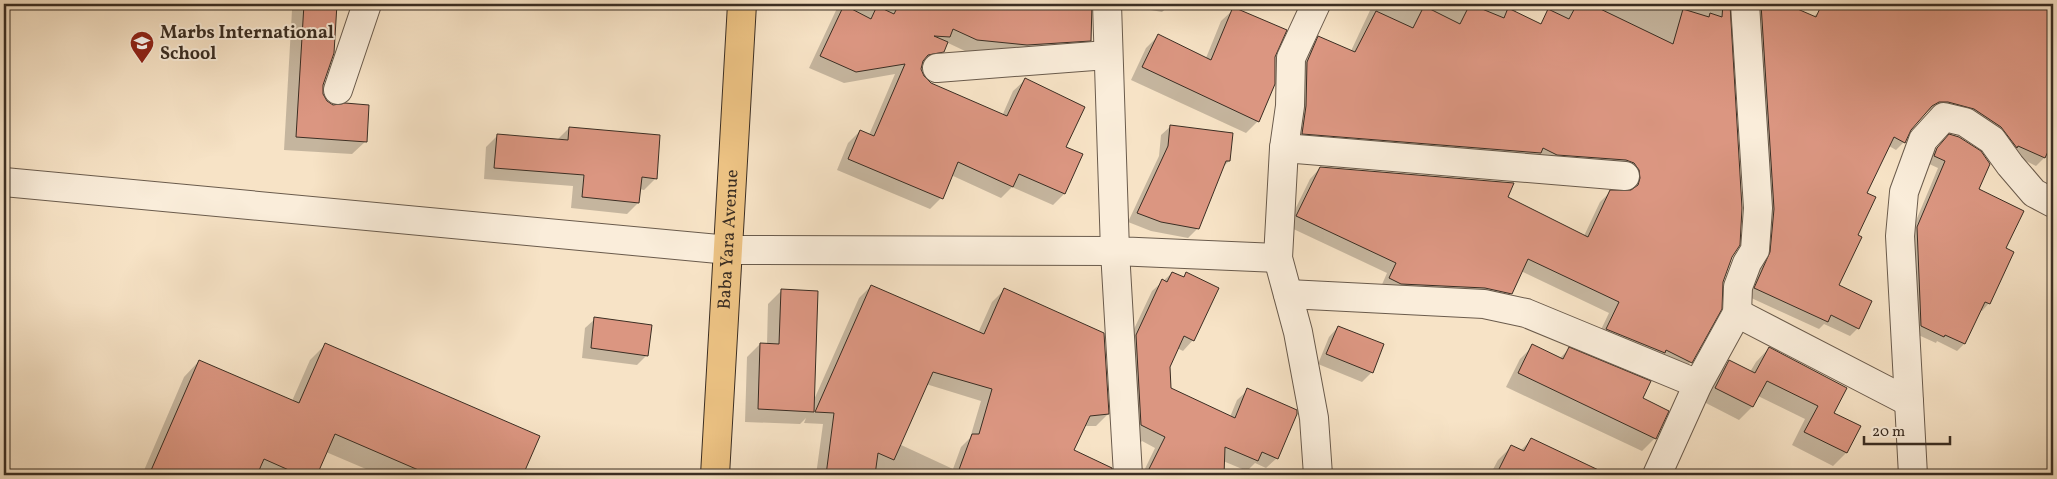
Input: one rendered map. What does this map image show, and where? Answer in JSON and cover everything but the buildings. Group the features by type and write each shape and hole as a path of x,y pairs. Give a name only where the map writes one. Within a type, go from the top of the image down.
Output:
{"main road":[{"name":"Baba Yara Avenue","path":"716,475 742,4"}],"street":[{"path":"338,90 367,4"},
{"path":"1107,4 1107,55 1115,251 1128,475"},
{"path":"1316,4 1290,58 1290,106 1284,148 1278,258 1298,332 1314,418 1318,475"},
{"path":"1656,475 1698,384 1737,313 1738,287 1747,263 1755,250 1758,208 1746,4"},
{"path":"937,68 1107,55"},
{"path":"1913,475 1900,236 1904,192 1923,140 1944,117 1965,122 1992,140 2034,193 2053,203"},
{"path":"1284,148 1625,176"},
{"path":"4,182 729,250 1115,251 1278,258"},
{"path":"1288,294 1484,304 1506,308 1526,313 1698,384"},
{"path":"1737,313 1909,402"}],"place":[{"name":"Marbs International School","path":"142,64"}]}
